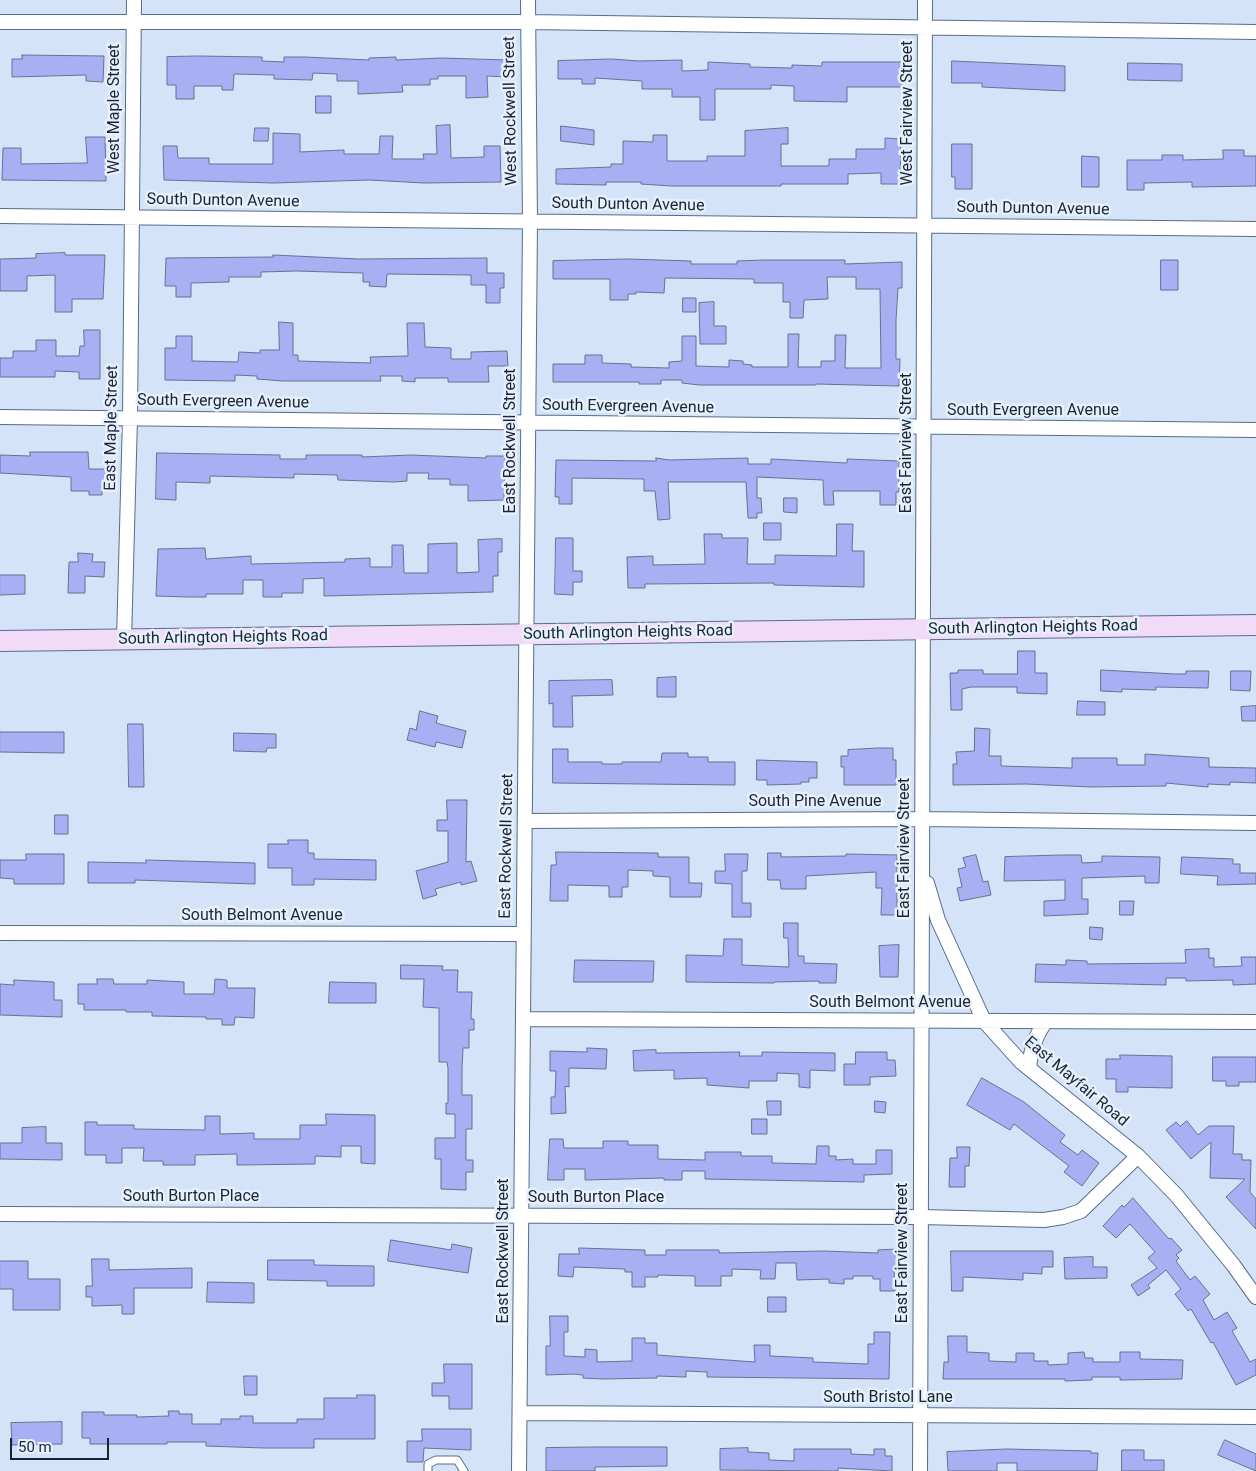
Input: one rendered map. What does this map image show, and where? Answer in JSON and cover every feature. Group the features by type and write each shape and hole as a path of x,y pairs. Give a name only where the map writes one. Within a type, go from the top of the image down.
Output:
{"main road":[{"name":"South Arlington Heights Road","path":"0,641 1256,625"}],"street":[{"name":"West Maple Street","path":"132,218 134,0"},
{"name":"West Rockwell Street","path":"528,0 530,222"},
{"name":"West Fairview Street","path":"925,0 925,226"},
{"path":"0,22 528,22 925,29 1256,32"},
{"name":"South Dunton Avenue","path":"0,216 1256,229"},
{"name":"East Maple Street","path":"124,640 130,418 132,218"},
{"name":"East Rockwell Street","path":"519,1471 530,222"},
{"name":"East Fairview Street","path":"920,1471 925,226"},
{"name":"South Evergreen Avenue","path":"0,417 528,424 1256,430"},
{"name":"South Pine Avenue","path":"525,821 923,819 1256,823"},
{"name":"East Mayfair Road","path":"922,866 938,920 984,1021 1029,1068 1138,1156 1177,1196 1234,1266 1256,1297"},
{"name":"South Belmont Avenue","path":"0,933 524,934"},
{"name":"South Belmont Avenue","path":"523,1019 1256,1022"},
{"path":"1029,1068 1035,1040 1046,1021"},
{"name":"South Burton Place","path":"0,1214 921,1217 1044,1220 1063,1217 1081,1211 1138,1156"},
{"name":"South Bristol Lane","path":"520,1413 1256,1417"}],"lane":[{"path":"428,1471 428,1464 436,1460 457,1460 464,1471"}],"building":[{"path":"22,55 104,56 103,82 86,81 86,75 12,77 12,59 22,59"},
{"path":"167,57 262,57 262,61 284,62 284,57 369,60 369,58 396,57 396,60 442,58 507,60 507,77 487,76 488,97 466,98 466,76 438,76 438,79 430,79 430,85 402,85 403,92 358,94 358,81 337,81 337,74 313,73 312,80 274,79 274,75 234,74 233,90 222,90 222,86 194,86 194,99 176,99 176,85 167,85"},
{"path":"612,59 639,61 682,60 682,71 708,70 708,62 750,64 750,67 792,68 792,65 822,66 822,62 902,62 902,87 847,87 847,102 794,101 794,86 771,85 771,89 715,89 715,120 700,120 700,97 672,97 672,89 642,89 642,81 595,78 595,84 582,84 582,79 558,79 558,61"},
{"path":"952,61 1065,66 1065,91 982,87 982,83 952,83"},
{"path":"1128,63 1182,64 1182,81 1128,80"},
{"path":"316,96 331,96 331,113 316,113"},
{"path":"450,125 451,158 484,157 484,146 500,146 501,182 424,183 369,180 274,183 164,180 163,146 177,146 178,158 209,158 209,164 273,164 273,133 300,134 300,152 344,150 344,154 379,154 380,136 393,136 392,159 424,159 423,154 437,154 436,126"},
{"path":"561,126 594,130 594,145 561,141"},
{"path":"255,128 269,128 268,141 254,141"},
{"path":"788,128 788,144 781,144 781,166 829,166 829,159 856,159 856,149 885,149 885,138 901,139 900,184 881,184 881,173 848,174 848,184 672,186 641,184 641,182 606,182 606,185 556,184 556,169 611,167 611,164 623,164 623,141 653,142 653,135 667,135 667,161 707,161 707,156 745,156 745,131"},
{"path":"86,137 105,137 106,181 2,180 3,148 21,148 21,164 87,163"},
{"path":"952,144 972,144 972,189 955,189 955,177 952,177"},
{"path":"1223,150 1244,150 1244,156 1256,156 1256,186 1192,187 1192,182 1144,183 1144,190 1127,190 1127,160 1162,160 1162,155 1183,155 1183,160 1223,159"},
{"path":"1082,156 1099,157 1099,187 1082,187"},
{"path":"65,253 65,255 105,255 103,299 72,299 72,312 55,312 55,275 27,276 27,291 0,291 0,259 36,258 36,254"},
{"path":"273,255 359,259 487,258 487,273 504,273 504,288 500,288 500,303 486,303 486,285 471,285 471,275 387,274 386,287 369,286 370,282 363,282 363,273 297,271 261,272 261,277 229,277 229,282 191,283 191,297 176,297 176,286 165,286 166,258 273,257"},
{"path":"628,259 691,261 691,264 737,264 737,261 764,260 845,260 845,264 902,262 902,288 898,288 896,320 896,359 900,359 899,386 816,384 699,385 682,383 682,380 661,380 661,384 639,384 639,382 553,382 553,364 585,364 585,355 602,355 602,363 631,364 631,367 669,368 669,362 682,361 682,336 696,336 696,366 729,367 729,360 743,361 743,364 752,365 752,367 788,367 788,334 799,334 798,367 821,367 821,361 835,361 835,335 846,335 845,368 881,368 880,289 856,289 856,277 827,277 828,299 804,300 803,318 790,318 790,302 783,302 783,283 754,283 754,279 665,278 664,293 636,292 636,294 628,294 628,300 610,300 610,279 553,279 553,261"},
{"path":"1161,260 1178,260 1178,290 1161,290"},
{"path":"683,298 696,298 696,312 683,312"},
{"path":"714,302 714,326 726,326 726,344 700,344 699,303"},
{"path":"279,322 293,323 293,355 298,355 298,361 371,363 370,357 408,356 407,323 424,323 425,347 451,348 451,359 471,359 471,352 507,351 508,366 488,366 489,382 448,382 448,378 415,378 415,382 402,381 402,376 380,376 381,381 283,381 257,379 257,376 235,375 235,381 165,380 165,348 176,348 176,336 192,336 192,361 238,362 239,352 260,353 260,350 279,350"},
{"path":"84,330 100,330 100,379 79,379 79,372 55,371 55,377 0,377 0,358 13,358 13,351 36,351 36,340 56,340 56,356 79,356 80,346 84,346"},
{"path":"30,452 88,452 89,469 107,469 107,484 102,484 102,495 89,495 89,491 71,491 71,477 0,473 0,455 30,456"},
{"path":"157,453 280,455 280,459 306,459 306,455 362,455 362,457 411,455 486,458 486,456 505,456 504,500 468,501 468,485 450,485 450,479 428,479 429,473 407,473 407,481 394,482 338,480 337,475 294,474 294,478 210,476 210,483 176,482 176,500 156,499"},
{"path":"656,458 669,460 748,458 748,464 771,464 771,459 847,463 847,459 899,461 899,492 896,492 896,505 880,505 880,491 833,491 834,505 824,505 823,480 757,477 757,498 761,498 762,513 757,513 757,518 748,518 746,482 668,482 670,519 658,520 655,491 644,491 644,479 572,478 572,504 559,504 559,497 555,497 556,460 656,461"},
{"path":"784,498 797,498 797,513 784,512"},
{"path":"764,523 781,523 781,540 764,540"},
{"path":"837,524 853,524 852,551 864,551 864,587 774,585 774,583 645,584 645,588 628,588 627,557 653,556 653,565 705,564 704,534 722,534 722,538 748,538 747,564 775,564 775,555 836,556"},
{"path":"556,538 573,538 573,571 582,571 582,582 573,582 573,595 555,594"},
{"path":"502,539 502,552 498,552 498,576 493,576 493,592 324,596 324,578 303,579 303,593 282,593 282,597 263,597 263,580 243,580 243,594 206,594 206,597 156,596 158,549 205,548 206,559 251,556 251,564 345,562 345,559 370,558 370,567 392,567 392,545 403,545 404,573 428,573 428,544 457,543 457,573 479,572 478,540"},
{"path":"78,553 93,554 92,562 105,562 104,577 85,576 85,593 68,593 69,562 78,562"},
{"path":"0,575 25,575 25,594 0,595"},
{"path":"1018,651 1035,651 1035,673 1047,673 1047,694 1017,693 1017,687 971,687 962,689 962,710 951,710 950,673 958,673 958,670 983,670 983,674 1017,674"},
{"path":"1101,670 1175,674 1186,674 1186,671 1209,671 1208,688 1156,687 1156,690 1122,689 1122,692 1101,691"},
{"path":"1231,671 1251,671 1250,691 1231,690"},
{"path":"676,677 676,697 657,697 657,678"},
{"path":"612,680 613,695 572,696 573,727 553,727 553,703 549,704 549,681"},
{"path":"1078,701 1105,702 1105,715 1077,715"},
{"path":"1256,706 1256,721 1242,721 1241,707"},
{"path":"420,711 438,716 436,723 466,731 462,748 436,742 435,747 407,740 410,728 416,730"},
{"path":"128,724 143,724 144,787 129,787"},
{"path":"975,728 990,729 989,756 1001,756 1001,766 1072,768 1072,758 1117,758 1117,765 1145,765 1145,754 1209,758 1209,767 1256,768 1256,783 1230,782 1230,785 1208,784 1208,787 1166,783 1166,786 1091,787 1026,784 953,785 953,764 957,764 956,752 974,751"},
{"path":"0,732 64,732 64,753 0,752"},
{"path":"234,733 276,734 276,748 267,748 266,752 234,751"},
{"path":"893,748 893,760 896,760 896,785 844,785 844,767 841,767 841,756 848,756 848,750"},
{"path":"553,749 568,749 568,762 622,764 622,762 661,762 662,753 688,753 688,757 708,757 708,762 735,762 735,785 553,783"},
{"path":"757,760 817,762 817,778 809,778 809,782 801,782 801,784 767,785 767,780 757,780"},
{"path":"447,800 467,800 466,862 471,861 477,881 461,885 461,882 435,889 437,895 423,899 416,871 448,862 448,831 437,831 437,820 447,820"},
{"path":"55,815 68,815 68,834 55,834"},
{"path":"288,840 308,840 308,853 314,853 314,859 376,860 376,880 314,879 314,885 292,885 292,868 268,868 268,844 288,844"},
{"path":"556,852 658,853 658,857 689,857 689,883 702,883 701,897 670,897 670,877 653,876 653,871 628,870 628,887 622,887 622,897 609,897 609,886 568,885 568,901 550,901 551,865 556,865"},
{"path":"768,853 781,853 781,857 846,856 846,854 897,855 897,915 881,915 882,888 876,888 876,872 806,876 806,889 781,889 780,880 768,880"},
{"path":"26,854 64,854 64,884 14,884 14,879 0,878 0,860 26,860"},
{"path":"725,854 748,854 747,871 742,871 742,903 751,903 751,917 732,917 732,884 715,883 715,871 725,871"},
{"path":"976,855 983,882 988,881 991,895 960,901 957,888 962,887 958,869 966,867 963,858"},
{"path":"1081,855 1082,863 1102,862 1102,856 1160,857 1159,883 1145,883 1145,876 1082,878 1082,899 1088,899 1088,914 1044,916 1044,901 1065,900 1065,880 1004,881 1005,857"},
{"path":"1182,857 1233,859 1233,864 1240,864 1240,873 1256,873 1256,884 1217,885 1218,876 1181,874"},
{"path":"146,860 255,863 255,884 135,880 135,883 88,883 88,862 146,863"},
{"path":"1120,901 1134,901 1133,915 1120,915"},
{"path":"784,923 798,923 798,956 804,956 804,963 837,964 836,983 819,983 819,981 774,983 686,982 686,955 723,956 724,939 742,939 742,965 789,967 788,938 784,938"},
{"path":"1090,927 1103,928 1102,940 1090,939"},
{"path":"899,945 898,977 880,977 879,946"},
{"path":"1209,949 1209,958 1214,958 1214,967 1242,966 1241,957 1256,957 1256,984 1233,985 1233,980 1186,981 1186,978 1166,978 1166,985 1035,982 1036,964 1066,965 1066,960 1087,961 1087,964 1186,963 1185,950"},
{"path":"575,960 654,961 653,982 574,982"},
{"path":"401,965 443,966 442,970 458,970 457,992 472,992 471,1019 474,1019 474,1030 469,1030 469,1048 463,1048 462,1068 462,1095 472,1095 472,1129 466,1129 466,1160 473,1160 473,1172 466,1172 466,1190 441,1189 441,1159 435,1159 435,1138 455,1138 455,1114 446,1114 446,1103 448,1103 447,1062 439,1062 439,1008 423,1007 424,979 401,979"},
{"path":"97,979 113,979 114,984 147,984 147,980 184,982 184,994 214,994 215,979 227,980 227,988 255,988 254,1018 235,1017 234,1025 222,1025 222,1019 206,1019 206,1017 152,1016 152,1012 126,1012 126,1010 84,1010 84,1004 78,1004 78,984 97,984"},
{"path":"14,980 54,982 54,1000 62,1000 62,1017 0,1015 0,984 14,985"},
{"path":"330,982 376,983 376,1003 329,1003"},
{"path":"587,1048 607,1049 606,1069 569,1068 569,1087 565,1086 566,1113 551,1114 551,1097 555,1097 556,1071 550,1071 550,1051 587,1052"},
{"path":"656,1050 656,1053 740,1052 739,1056 762,1056 762,1052 835,1053 835,1071 810,1070 810,1088 799,1087 799,1074 777,1073 777,1081 749,1081 749,1088 707,1085 707,1078 674,1079 674,1070 634,1071 633,1051"},
{"path":"856,1052 887,1052 887,1060 895,1060 896,1076 870,1077 870,1085 844,1085 844,1064 855,1064"},
{"path":"1120,1055 1172,1056 1172,1088 1128,1087 1128,1092 1116,1092 1116,1079 1106,1079 1106,1059 1120,1059"},
{"path":"1213,1057 1256,1057 1256,1082 1239,1082 1239,1086 1226,1086 1226,1081 1213,1081"},
{"path":"982,1078 1024,1102 1065,1135 1060,1142 1078,1155 1082,1150 1099,1163 1082,1186 1064,1172 1069,1166 1014,1124 1010,1130 967,1105"},
{"path":"767,1101 781,1101 781,1115 768,1115"},
{"path":"875,1101 886,1102 885,1113 875,1112"},
{"path":"326,1114 375,1115 375,1164 361,1163 361,1146 341,1146 341,1157 315,1156 315,1164 237,1165 237,1154 195,1155 195,1165 163,1165 163,1161 143,1161 144,1148 122,1148 122,1163 106,1163 106,1155 85,1155 85,1122 97,1122 97,1125 134,1125 134,1129 205,1130 205,1116 220,1116 220,1134 254,1133 254,1139 300,1139 300,1125 326,1125"},
{"path":"752,1119 767,1119 767,1134 752,1134"},
{"path":"1187,1121 1198,1135 1209,1126 1234,1126 1233,1154 1242,1154 1242,1160 1251,1160 1250,1192 1256,1199 1256,1229 1226,1197 1245,1179 1210,1178 1211,1142 1191,1159 1166,1130 1176,1122 1180,1126"},
{"path":"46,1127 46,1143 62,1143 62,1160 0,1159 0,1143 22,1143 22,1128"},
{"path":"550,1139 563,1139 564,1148 603,1148 603,1141 628,1141 628,1145 658,1145 658,1159 705,1160 705,1152 741,1152 741,1156 772,1156 772,1163 816,1164 817,1146 829,1146 829,1156 836,1156 836,1160 853,1159 853,1164 876,1164 876,1150 892,1150 892,1174 864,1175 864,1182 705,1179 705,1171 682,1171 682,1180 664,1180 664,1178 585,1180 585,1169 564,1169 564,1180 548,1180"},
{"path":"957,1147 970,1147 969,1166 965,1166 965,1187 949,1187 950,1158 957,1158"},
{"path":"1133,1198 1169,1239 1171,1238 1182,1250 1176,1255 1179,1258 1176,1261 1190,1280 1195,1276 1210,1294 1203,1300 1214,1320 1227,1312 1237,1328 1232,1331 1250,1362 1256,1359 1256,1375 1236,1385 1213,1342 1211,1343 1191,1309 1188,1311 1175,1294 1181,1289 1166,1270 1148,1285 1150,1288 1138,1296 1131,1285 1157,1268 1148,1258 1155,1252 1130,1224 1116,1238 1103,1226 1122,1205 1124,1207"},
{"path":"391,1240 451,1250 452,1244 472,1248 468,1273 388,1261"},
{"path":"579,1248 645,1250 645,1255 666,1255 666,1250 719,1250 719,1253 824,1251 878,1253 878,1250 897,1249 898,1268 894,1268 895,1291 880,1291 880,1279 873,1279 873,1276 853,1276 853,1279 844,1279 844,1284 829,1283 829,1279 797,1280 796,1263 776,1263 775,1279 760,1279 761,1270 732,1269 732,1276 721,1276 721,1286 695,1286 695,1276 658,1275 658,1277 645,1277 645,1287 632,1287 632,1272 625,1272 625,1269 574,1267 573,1277 558,1276 559,1254 579,1254"},
{"path":"951,1251 1053,1251 1053,1267 1042,1267 1042,1274 1023,1273 1023,1280 963,1277 963,1291 952,1291"},
{"path":"1093,1257 1093,1267 1107,1267 1107,1278 1065,1279 1064,1258"},
{"path":"92,1259 109,1259 109,1270 192,1268 192,1288 134,1288 134,1314 122,1314 122,1305 92,1306 92,1297 86,1297 86,1286 92,1286"},
{"path":"268,1260 314,1260 314,1265 374,1266 374,1286 327,1286 327,1281 268,1280"},
{"path":"0,1261 28,1261 28,1279 60,1279 60,1310 13,1310 13,1289 0,1289"},
{"path":"208,1282 254,1283 254,1303 207,1302"},
{"path":"768,1297 786,1297 786,1312 768,1312"},
{"path":"550,1316 568,1316 568,1332 564,1332 564,1356 585,1357 585,1349 597,1350 597,1362 632,1361 632,1338 645,1338 645,1343 657,1343 657,1355 755,1362 754,1345 770,1345 770,1356 813,1358 813,1362 868,1364 868,1344 874,1344 874,1332 890,1332 889,1379 707,1377 707,1372 686,1371 686,1377 657,1376 657,1378 602,1379 583,1378 583,1375 573,1374 546,1375 546,1346 550,1346"},
{"path":"948,1336 967,1336 967,1352 989,1353 989,1361 1016,1362 1016,1353 1034,1353 1034,1361 1048,1361 1048,1365 1068,1364 1068,1353 1084,1352 1085,1358 1093,1358 1093,1362 1120,1362 1120,1352 1140,1352 1140,1359 1183,1360 1182,1379 1120,1380 1120,1377 1092,1377 1092,1380 1065,1381 1065,1379 943,1379 944,1362 948,1362"},
{"path":"444,1364 472,1364 472,1409 449,1409 449,1396 432,1396 432,1383 444,1383"},
{"path":"244,1376 257,1376 257,1395 245,1395"},
{"path":"357,1395 375,1395 375,1439 314,1439 314,1448 264,1448 206,1446 206,1442 90,1444 90,1438 82,1438 82,1412 104,1412 104,1415 137,1415 136,1417 169,1416 168,1411 179,1411 179,1414 192,1414 192,1424 221,1424 221,1419 240,1419 240,1416 253,1416 253,1423 297,1423 297,1419 324,1419 324,1398 357,1398"},
{"path":"62,1422 62,1444 12,1445 11,1423"},
{"path":"422,1429 471,1429 471,1450 424,1448 423,1462 407,1462 407,1441 422,1441"},
{"path":"1225,1440 1256,1454 1256,1471 1218,1455"},
{"path":"667,1447 667,1466 595,1467 595,1471 546,1471 546,1448"},
{"path":"748,1448 748,1452 769,1453 769,1460 794,1461 794,1449 851,1449 851,1454 874,1455 874,1449 885,1449 885,1456 892,1456 892,1471 838,1468 838,1471 720,1470 720,1449"},
{"path":"1007,1449 1091,1451 1091,1453 1098,1453 1097,1471 1017,1471 1017,1463 997,1463 997,1471 948,1471 947,1452"},
{"path":"1122,1450 1144,1450 1144,1460 1164,1460 1164,1471 1122,1471"}]}
